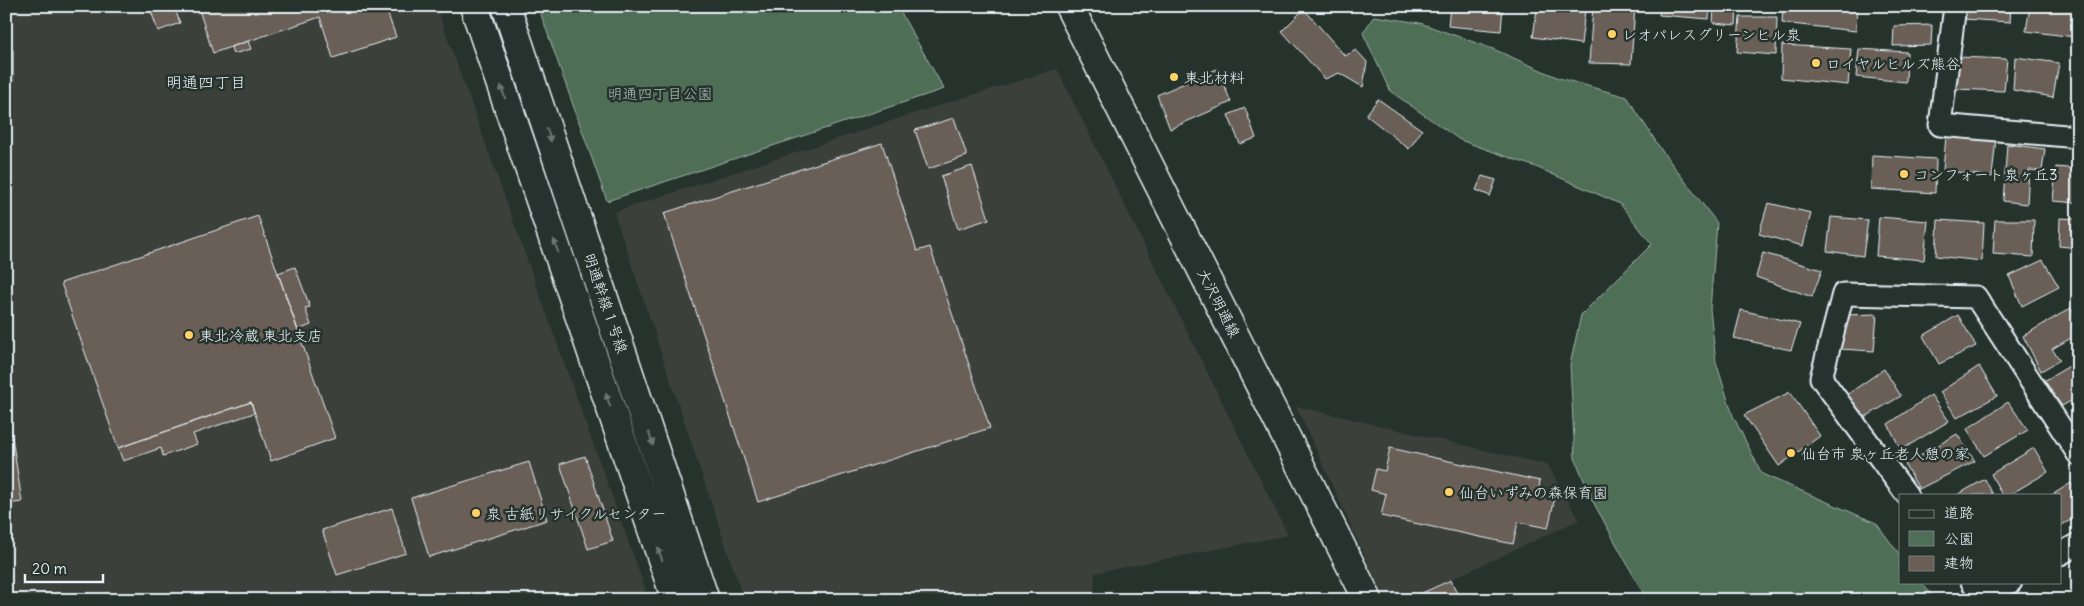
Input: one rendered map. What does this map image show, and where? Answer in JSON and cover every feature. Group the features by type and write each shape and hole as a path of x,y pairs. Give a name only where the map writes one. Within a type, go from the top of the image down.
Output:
{"street":[{"path":"474,6 676,600"},
{"name":"明通幹線１号線","path":"506,6 705,600"},
{"name":"大沢明通線","path":"1069,6 1368,600"},
{"path":"1954,6 1940,125 2078,137"},
{"path":"1906,494 1821,378 1843,294 1976,297 2078,454"},
{"path":"2062,553 2078,544"},
{"path":"1974,584 1984,598 2008,584"}],"shaded area":[{"path":"6,6 436,6 646,591 620,600 6,600"},
{"path":"1057,69 1288,535 1095,573 1094,600 744,600 614,212 943,104"},
{"name":"仙台いずみの森保育園","path":"1296,406 1548,465 1579,520 1406,600 1385,600"}],"green space":[{"name":"明通四丁目公園","path":"538,6 897,6 944,89 607,201"},
{"path":"1374,16 1420,23 1493,49 1559,78 1627,97 1662,151 1717,223 1710,309 1716,362 1733,416 1762,474 1876,523 1899,554 1899,584 1923,584 1936,600 1647,600 1591,498 1575,458 1570,365 1581,315 1652,244 1620,204 1536,167 1460,140 1390,91 1363,33"}],"building":[{"path":"163,6 174,6 180,23 158,31 151,11"},
{"path":"211,6 385,6 396,37 333,58 320,17 213,53 199,10"},
{"path":"1450,6 1503,6 1501,31 1448,26"},
{"name":"レオパレスグリーンヒル泉","path":"1593,6 1635,6 1631,64 1589,63"},
{"path":"1660,6 1710,6 1709,19 1659,15"},
{"path":"1714,6 1737,6 1736,25 1713,23"},
{"path":"1783,6 1857,6 1856,31 1782,23"},
{"path":"1862,6 1908,6 1908,12"},
{"path":"1963,6 2011,6 2010,22 1963,19"},
{"path":"2030,6 2078,6 2075,37 2026,31"},
{"path":"1304,9 1345,56 1356,50 1367,62 1363,87 1339,73 1325,79 1282,31"},
{"path":"1537,9 1585,10 1581,44 1533,37"},
{"path":"1740,17 1777,17 1776,55 1737,52"},
{"path":"1932,25 1931,45 1893,46 1894,26"},
{"path":"248,41 251,49 233,54 231,47"},
{"name":"ロイヤルヒルズ熊谷","path":"1782,45 1851,49 1848,85 1781,78"},
{"path":"1859,49 1907,52 1906,82 1856,77"},
{"path":"6,50 13,50 13,90 6,90"},
{"path":"1958,57 2007,59 2004,91 1956,89"},
{"path":"2015,57 2059,63 2053,97 2013,90"},
{"path":"1217,69 1231,102 1170,129 1157,95"},
{"path":"1378,99 1422,130 1409,149 1366,115"},
{"path":"1245,108 1256,138 1240,144 1228,115"},
{"path":"954,118 967,156 928,169 915,130"},
{"path":"1946,136 1996,138 1992,177 1943,170"},
{"path":"882,143 917,251 930,247 990,428 758,502 664,213"},
{"path":"2007,144 2045,149 2042,171 2029,170 2027,204 2003,201"},
{"name":"コンフォート泉ヶ丘3","path":"1872,155 1936,159 1935,193 1871,189"},
{"path":"972,166 989,219 958,229 941,176"},
{"path":"2056,167 2078,169 2078,203 2053,201"},
{"path":"1482,176 1496,180 1490,196 1476,190"},
{"path":"1768,203 1811,213 1803,246 1759,234"},
{"path":"258,216 335,438 271,461 251,402 118,448 61,283"},
{"path":"1831,217 1868,220 1863,256 1827,251"},
{"path":"1879,217 1928,221 1924,260 1876,256"},
{"path":"2060,218 2078,219 2078,248 2059,246"},
{"path":"1938,220 1984,223 1982,261 1936,256"},
{"path":"1995,220 2034,220 2033,257 1993,254"},
{"path":"1763,253 1822,270 1812,297 1756,277"},
{"path":"2043,260 2059,287 2022,306 2009,276"},
{"path":"295,267 310,307 305,308 311,325 298,330 278,273"},
{"path":"2071,308 2078,323 2078,334 2052,349 2060,360 2041,371 2023,336"},
{"path":"1741,310 1800,324 1791,350 1734,338"},
{"path":"1877,314 1874,351 1840,349 1844,315"},
{"path":"1958,315 1976,346 1939,364 1923,336"},
{"path":"2078,361 2078,397 2062,406 2044,381"},
{"path":"1979,366 1997,396 1957,418 1940,392"},
{"path":"1884,369 1901,396 1862,419 1845,396"},
{"path":"1790,392 1820,436 1779,466 1744,415"},
{"path":"1931,395 1949,421 1901,450 1888,424"},
{"path":"6,398 22,502 6,504"},
{"path":"251,402 254,413 193,434 197,444 163,456 161,448 123,461 118,448"},
{"path":"2008,402 2028,430 1984,456 1967,429"},
{"path":"1957,434 1975,461 1919,489 1905,465"},
{"path":"1390,448 1540,481 1538,494 1555,497 1548,528 1518,522 1513,544 1381,516 1386,494 1371,490 1376,469 1385,471"},
{"path":"2034,448 2048,472 2011,494 2001,494 1991,474"},
{"path":"585,456 613,541 588,549 560,464"},
{"path":"529,462 547,520 429,557 411,498"},
{"path":"1985,479 1992,494 1959,494"},
{"path":"2071,483 2078,493 2078,516 2062,525 2062,494 2054,494"},
{"path":"392,508 406,553 337,575 322,530"},
{"path":"1451,580 1460,600 1412,600 1411,598"}],"place":[{"name":"レオパレスグリーンヒル泉","path":"1612,34"},
{"name":"ロイヤルヒルズ熊谷","path":"1816,63"},
{"name":"東北材料","path":"1174,77"},
{"name":"コンフォート泉ヶ丘3","path":"1904,174"},
{"name":"東北冷蔵 東北支店","path":"189,335"},
{"name":"仙台市 泉ヶ丘老人憩の家","path":"1791,453"},
{"name":"仙台いずみの森保育園","path":"1449,492"},
{"name":"泉 古紙リサイクルセンター","path":"476,513"}],"district":[{"name":"明通四丁目","path":"206,82"}]}
